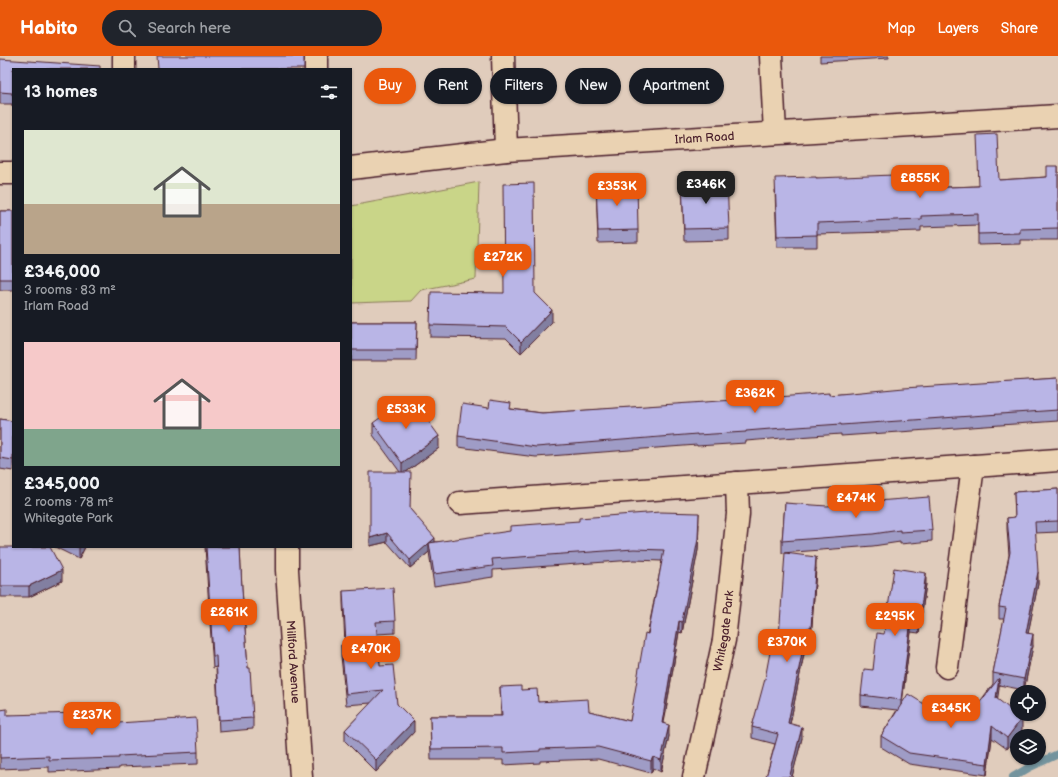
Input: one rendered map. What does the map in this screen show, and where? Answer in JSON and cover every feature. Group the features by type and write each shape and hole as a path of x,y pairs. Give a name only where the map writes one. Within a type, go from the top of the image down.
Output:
{"street":[{"path":"124,56 124,68"},
{"path":"316,56 316,68"},
{"path":"503,56 506,150"},
{"path":"771,56 776,133"},
{"name":"Irlam Road","path":"352,168 506,150 1058,116"},
{"path":"0,173 12,173"},
{"path":"460,503 1058,460"},
{"path":"947,667 973,466"},
{"name":"Whitegate Park","path":"694,777 724,640 738,514 737,483"},
{"name":"Millford Avenue","path":"287,548 287,570 301,777"}],"green space":[{"path":"479,182 476,279 421,290 411,301 352,303 352,206"}],"building":[{"path":"157,56 304,56 304,68 158,68"},
{"path":"0,59 100,66 100,68 12,68 12,93 0,92"},
{"path":"997,134 999,180 1047,177 1047,166 1058,166 1058,228 1020,229 1020,233 978,234 978,214 921,216 921,219 817,223 817,235 777,236 775,178 920,174 920,188 979,186 977,135"},
{"path":"727,181 729,228 684,229 682,182"},
{"path":"534,183 535,293 552,310 521,342 506,327 430,325 431,292 504,293 503,184"},
{"path":"637,183 638,230 598,231 596,184"},
{"path":"0,211 12,211 12,279 0,279"},
{"path":"352,322 417,322 416,350 352,350"},
{"path":"1058,378 1058,410 783,428 746,432 697,434 536,447 458,436 462,404 489,408 490,400 511,403 510,409 542,413 829,393 829,395 904,388"},
{"path":"410,396 439,436 402,463 373,423"},
{"path":"0,419 12,421 12,460 0,458"},
{"path":"370,472 411,472 410,509 435,538 410,560 387,533 370,538"},
{"path":"1058,489 1058,521 1035,522 1038,572 1026,633 1033,634 1024,679 993,673 1006,608 999,607 1010,552 1007,518 1015,517 1014,492"},
{"path":"929,497 932,530 900,532 900,530 873,534 782,541 785,503 827,506"},
{"path":"660,512 699,513 698,539 682,622 679,621 662,723 669,725 661,760 653,757 651,761 598,747 540,749 540,751 503,753 503,748 431,749 430,716 502,716 500,687 521,686 521,690 537,689 538,702 588,699 589,711 630,721 645,633 648,634 664,550 634,549 492,559 493,566 434,574 429,543 510,531 510,526 579,521 579,518"},
{"path":"0,547 51,548 62,570 29,586 0,586"},
{"path":"206,548 240,548 253,718 219,720 216,656 213,656"},
{"path":"785,553 816,557 811,628 807,628 788,723 802,727 790,775 794,777 766,777 778,734 752,727 765,679 773,636 779,637"},
{"path":"894,568 926,573 919,621 911,620 901,700 861,695 864,669 873,670 877,633 884,634"},
{"path":"393,588 395,621 376,622 380,666 393,665 397,704 414,721 376,760 345,730 383,690 346,694 341,645 346,644 343,591"},
{"path":"999,678 996,698 1010,709 1010,721 1020,721 1014,729 1010,729 1010,734 1007,738 992,726 987,764 909,753 881,736 908,694 934,710 970,715"},
{"path":"7,709 7,715 117,712 118,723 196,718 198,752 119,756 119,758 49,760 49,756 0,758 0,710"}],"waterway":[{"path":"1013,777 1058,754"}]}
